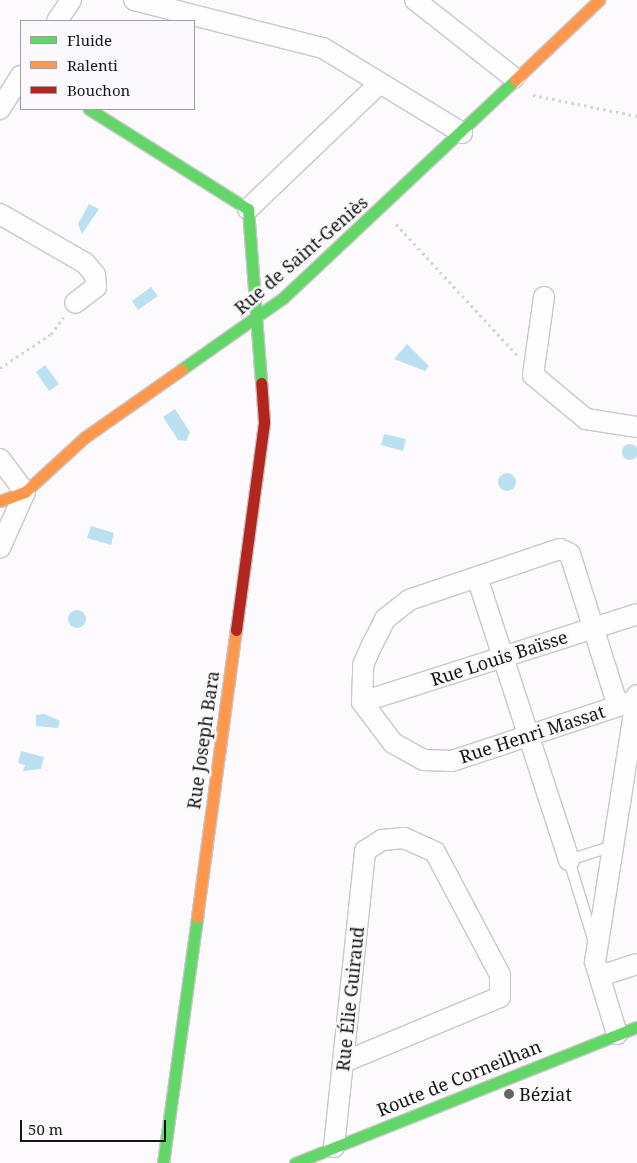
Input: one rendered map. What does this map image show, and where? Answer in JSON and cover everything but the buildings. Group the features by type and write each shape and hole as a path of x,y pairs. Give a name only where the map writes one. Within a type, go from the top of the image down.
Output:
{"street":[{"path":"58,20 71,0"},
{"path":"134,0 309,44 380,83 462,133"},
{"path":"415,0 511,82"},
{"name":"Rue de Saint-Geniès","path":"0,501 25,492 85,437 255,322 462,133 511,82 599,0"},
{"path":"0,109 20,78"},
{"path":"91,110 248,209 380,83"},
{"name":"Rue Joseph Bara","path":"163,1163 264,422 248,209"},
{"path":"0,214 85,262 95,275 96,286 75,303"},
{"path":"544,297 533,375 586,419 637,427"},
{"path":"0,459 25,492 0,548"},
{"path":"362,702 363,665 385,619 409,600 560,550 570,554 595,627 627,703 614,846 597,950 600,976 616,1034"},
{"path":"477,577 569,860"},
{"name":"Rue Louis Baïsse","path":"362,702 637,614"},
{"path":"627,703 637,696"},
{"name":"Rue Henri Massat","path":"362,702 393,743 424,760 452,761 627,703"},
{"name":"Rue Élie Guiraud","path":"334,1147 364,851 382,840 404,838 435,852 500,975 500,997 344,1062"},
{"path":"600,976 637,964"},
{"name":"Route de Corneilhan","path":"295,1163 637,1027"}],"lane":[{"path":"597,950 569,860 614,846"}],"path":[{"path":"511,82 606,113 637,116"},
{"path":"381,208 533,375"},
{"path":"0,368 51,334 75,303"}],"water":[{"path":"89,204 99,209 82,234 78,224"},
{"path":"151,287 158,296 138,310 132,301"},
{"path":"407,344 429,366 425,371 394,359"},
{"path":"45,365 59,384 49,391 36,372"},
{"path":"175,409 190,432 186,441 178,440 163,417"},
{"path":"384,434 406,439 403,451 381,445"},
{"path":"630,444 638,452 630,460 622,452"},
{"path":"507,473 513,476 516,482 513,488 507,491 501,488 498,482 501,476"},
{"path":"91,526 114,533 111,545 87,538"},
{"path":"77,610 83,613 86,619 83,625 77,628 71,625 68,619 71,613"},
{"path":"45,714 60,721 58,728 36,726 36,715"},
{"path":"21,751 44,757 41,769 23,771 25,765 18,763"}],"traffic: fast":[{"path":"182,369 283,298 515,80"},
{"path":"91,110 248,209 261,383"},
{"path":"163,1163 197,917"},
{"path":"295,1163 637,1027"}],"traffic: slow":[{"path":"515,80 599,0"},
{"path":"0,501 25,492 85,437 182,369"},
{"path":"197,917 236,630"}],"traffic: jam":[{"path":"236,630 264,422 261,383"}],"place":[{"name":"Béziat","path":"509,1094"}]}
